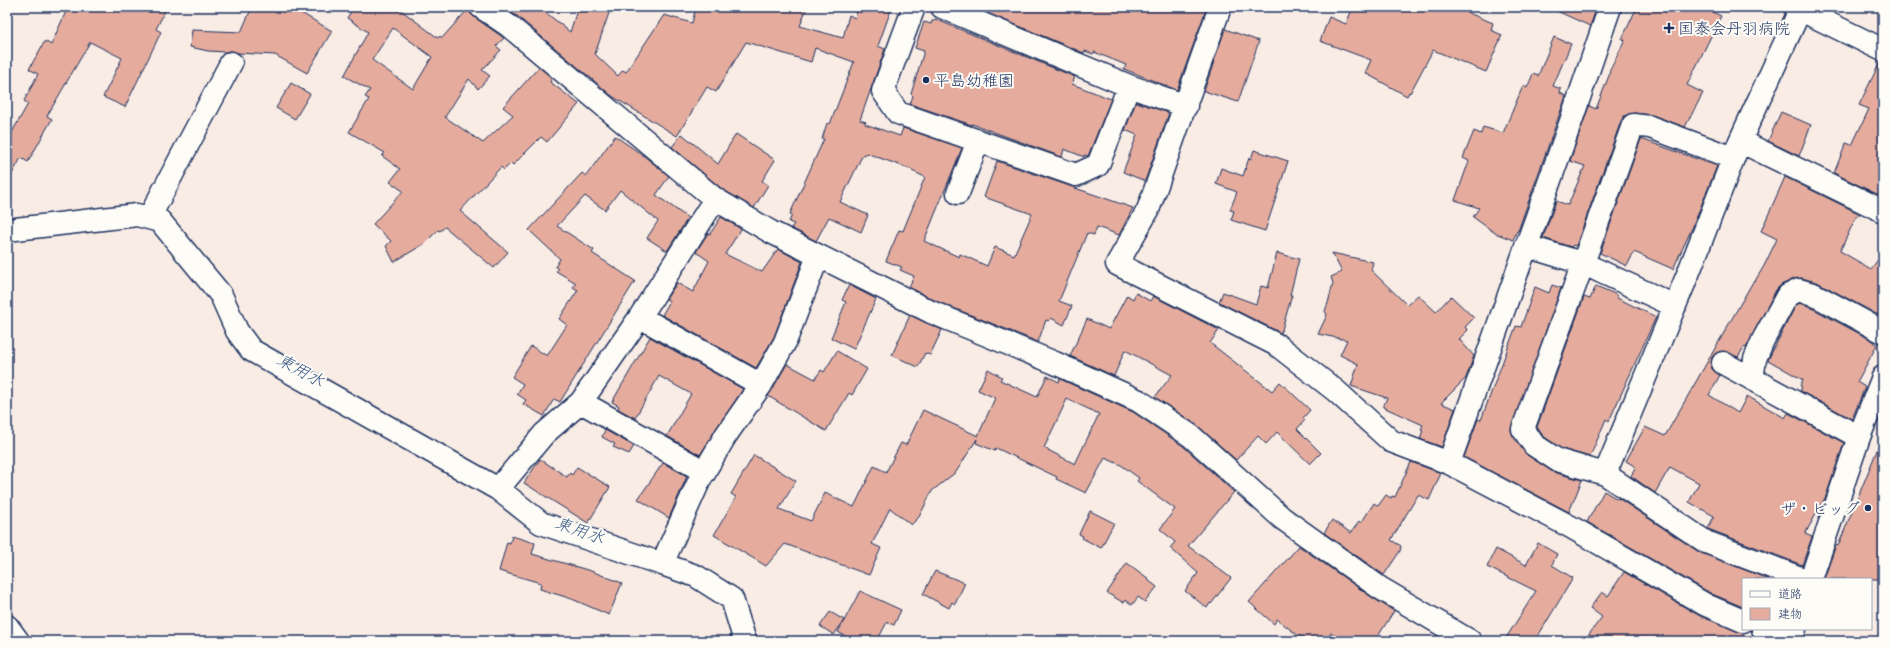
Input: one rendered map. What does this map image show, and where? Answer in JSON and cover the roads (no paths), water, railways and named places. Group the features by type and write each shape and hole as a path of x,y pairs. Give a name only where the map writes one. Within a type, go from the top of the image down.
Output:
{"street":[{"path":"481,7 509,26 715,199 771,232 930,312 1055,363 1139,401 1191,436 1282,518 1380,588 1470,641"},
{"path":"914,7 883,91 898,113 1076,175 1098,165 1129,86"},
{"path":"942,7 1129,86 1186,106"},
{"path":"1220,7 1148,210 1117,264 1277,345 1336,391 1391,441 1449,464 1572,527 1706,606 1742,621"},
{"path":"1449,464 1610,7"},
{"path":"1605,474 1675,306 1736,150 1798,8 1883,50"},
{"path":"149,218 231,63"},
{"path":"1800,578 1706,542 1605,474 1557,460 1534,444 1523,429 1633,125 1650,127 1736,150 1883,211"},
{"path":"958,192 978,140"},
{"path":"498,489 544,434 581,402 640,317 715,199"},
{"path":"7,230 137,215 160,221 221,295 237,331 252,350 498,489 541,523 696,576 732,599 745,641"},
{"path":"1526,246 1582,263 1675,306"},
{"path":"662,564 705,472 726,435 761,385 785,342 818,256"},
{"path":"1752,379 1755,359 1763,340 1786,296 1799,290 1813,294 1883,332"},
{"path":"640,317 761,385"},
{"path":"1723,363 1859,438"},
{"path":"1811,578 1859,438 1883,377"},
{"path":"581,402 705,472"},
{"path":"7,626 18,641"},
{"path":"1766,630 1791,640 1795,630"}],"place":[{"name":"国泰会丹羽病院","path":"1669,28"},
{"name":"平島幼稚園","path":"926,80"},
{"name":"ザ・ビッグ","path":"1868,508"}],"water label":[{"name":"東用水","path":"301,370"},
{"name":"東用水","path":"580,530"}]}
